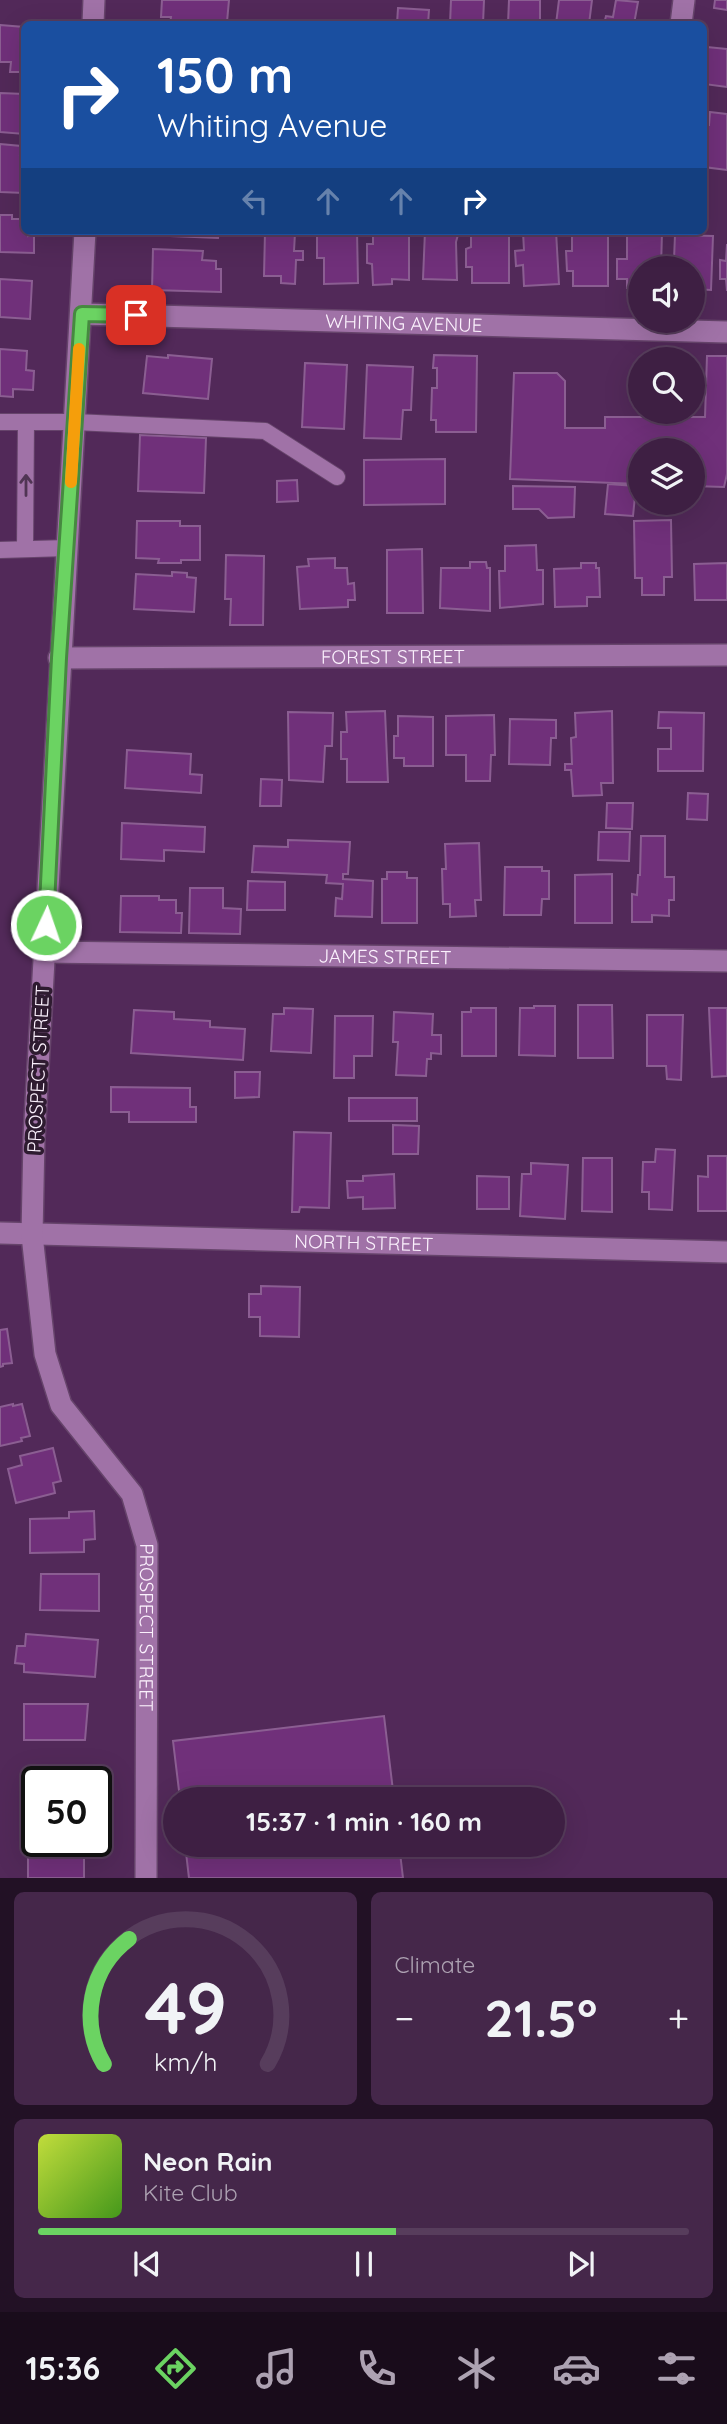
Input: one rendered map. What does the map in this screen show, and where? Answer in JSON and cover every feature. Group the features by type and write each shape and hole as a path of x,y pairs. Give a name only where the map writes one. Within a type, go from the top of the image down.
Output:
{"street":[{"path":"93,21 94,0"},
{"path":"681,21 684,0"},
{"name":"PROSPECT STREET","path":"85,235 59,658 34,1138 32,1235 45,1353 61,1405 132,1494 148,1545 146,1878"},
{"name":"WHITING AVENUE","path":"82,314 727,332"},
{"name":"FOREST STREET","path":"59,658 727,655"},
{"name":"JAMES STREET","path":"44,952 727,961"},
{"name":"NORTH STREET","path":"0,1233 727,1252"}],"lane":[{"path":"0,422 75,422 265,432 337,478"},
{"path":"25,549 26,422"},
{"path":"0,550 66,548"}],"building":[{"path":"162,0 229,0 227,21 170,21 171,17 161,17"},
{"path":"451,0 484,0 483,21 450,21"},
{"path":"509,0 540,0 540,21 508,21"},
{"path":"559,0 592,0 589,21 556,21"},
{"path":"616,0 638,2 635,21 605,21 606,16 613,17"},
{"path":"715,0 727,0 727,10 714,8"},
{"path":"398,8 429,10 428,21 397,21"},
{"path":"0,25 21,27 21,72 10,72 11,62 0,62"},
{"path":"707,47 727,49 727,87 707,84"},
{"path":"0,93 21,94 21,134 0,132"},
{"path":"710,112 727,114 727,170 707,167"},
{"path":"0,144 21,146 21,193 0,192"},
{"path":"0,215 12,215 12,219 21,219 21,235 34,235 34,253 0,252"},
{"path":"171,235 218,235 218,238"},
{"path":"265,235 295,235 294,251 303,251 303,260 296,260 295,284 281,283 281,276 264,276"},
{"path":"317,235 357,235 358,283 324,284 324,258 317,258"},
{"path":"373,235 409,235 409,280 392,279 392,284 373,285 372,264 367,263 367,244 373,244"},
{"path":"425,235 458,235 457,280 423,279"},
{"path":"471,235 509,235 509,283 472,283 472,267 466,267 466,249 471,247"},
{"path":"523,235 556,235 559,284 524,286 523,265 516,266 515,251 524,250"},
{"path":"572,235 608,235 608,286 573,286 573,271 567,271 566,251 572,251"},
{"path":"627,235 662,235 661,256 628,256 628,288 627,279 617,279 617,259 627,259"},
{"path":"675,235 713,236 711,290 705,290 705,256 674,256"},
{"path":"727,244 727,291 726,279 720,279 720,260 726,261"},
{"path":"153,249 203,251 202,260 216,261 216,269 221,269 221,292 152,290"},
{"path":"0,279 32,281 30,319 0,317"},
{"path":"0,349 27,351 26,370 34,371 33,390 13,389 13,397 0,396"},
{"path":"168,355 212,359 208,399 143,393 147,356 168,358"},
{"path":"434,355 477,356 476,432 436,432 436,420 431,420 432,388 437,388 437,368 433,368"},
{"path":"707,356 727,356 727,474 724,487 705,486 705,438 628,438 628,484 510,479 514,373 557,373 565,381 565,428 605,428 605,417 628,417 628,424 705,424"},
{"path":"305,363 347,365 344,429 302,427"},
{"path":"367,365 413,367 411,410 403,410 401,439 364,438"},
{"path":"140,435 206,438 204,493 138,491"},
{"path":"445,459 445,504 364,505 364,460"},
{"path":"297,480 298,501 277,502 277,481"},
{"path":"608,484 628,485 628,515 633,516 605,514"},
{"path":"513,486 575,487 574,517 548,518 539,509 513,509"},
{"path":"671,520 672,577 664,577 664,595 642,595 642,578 635,578 634,521"},
{"path":"137,521 180,521 180,526 200,526 200,560 158,563 159,559 136,558"},
{"path":"536,545 537,570 543,570 543,604 500,608 499,571 505,571 505,546"},
{"path":"422,549 423,613 387,613 387,550"},
{"path":"226,555 264,556 263,625 230,625 231,599 225,599"},
{"path":"335,558 335,568 347,568 348,584 354,583 355,600 348,600 348,607 300,609 297,567 309,566 308,559"},
{"path":"470,562 486,562 487,568 490,568 490,611 440,608 441,568 470,568"},
{"path":"581,563 596,563 596,568 599,568 600,597 587,597 587,606 555,607 554,569 581,568"},
{"path":"727,563 727,600 695,600 694,564"},
{"path":"172,572 187,573 187,577 196,578 194,612 134,609 136,574 172,576"},
{"path":"385,711 388,782 347,782 347,759 341,759 341,732 347,732 346,712"},
{"path":"612,711 613,783 601,783 602,795 573,796 571,770 565,770 565,764 572,764 571,738 576,737 575,713"},
{"path":"288,712 333,713 332,746 325,746 323,782 289,780"},
{"path":"659,712 704,713 703,771 658,771 658,749 671,749 671,728 658,728"},
{"path":"494,715 495,755 491,755 490,781 466,781 466,755 446,755 446,716"},
{"path":"398,716 433,717 433,766 404,766 404,758 394,758"},
{"path":"510,719 556,720 556,738 551,738 550,765 509,764"},
{"path":"127,750 191,754 190,774 202,775 201,793 125,788"},
{"path":"261,779 282,780 281,806 260,806"},
{"path":"688,793 708,794 707,820 687,819"},
{"path":"607,803 633,803 632,829 606,828"},
{"path":"122,823 205,827 204,852 164,850 164,861 121,859"},
{"path":"599,832 630,832 629,861 598,860"},
{"path":"641,836 665,836 665,877 674,877 674,900 669,900 669,916 652,915 652,922 632,922 632,894 637,895 640,875"},
{"path":"288,840 350,842 348,874 343,874 343,879 373,881 372,917 335,916 336,898 342,899 343,884 326,883 327,875 252,872 254,846 288,847"},
{"path":"479,843 481,900 475,900 476,916 450,917 450,904 443,904 442,869 446,869 445,844"},
{"path":"505,867 542,867 542,871 549,871 549,899 542,899 541,915 504,915"},
{"path":"387,872 407,872 407,878 417,878 417,923 382,923 382,879 387,879"},
{"path":"612,874 612,923 575,923 575,875"},
{"path":"248,881 285,882 285,910 247,910"},
{"path":"190,888 223,888 223,908 241,909 240,934 189,933"},
{"path":"121,896 159,896 159,900 176,900 176,913 182,913 181,933 120,932"},
{"path":"578,1005 612,1005 613,1058 578,1058"},
{"path":"555,1006 555,1056 519,1055 520,1008"},
{"path":"284,1008 313,1009 311,1053 271,1051 273,1014 284,1014"},
{"path":"471,1008 496,1008 496,1056 462,1056 462,1012 471,1012"},
{"path":"709,1008 727,1008 727,1076 712,1077"},
{"path":"134,1010 174,1012 174,1019 210,1021 210,1027 245,1029 243,1060 131,1053"},
{"path":"394,1012 433,1014 432,1035 441,1035 441,1054 431,1053 431,1059 427,1059 426,1076 396,1075 398,1042 393,1042"},
{"path":"647,1015 683,1015 681,1080 667,1079 666,1066 647,1066"},
{"path":"335,1016 373,1016 372,1056 354,1056 354,1078 334,1078"},
{"path":"235,1072 260,1072 259,1097 235,1098"},
{"path":"111,1087 190,1088 190,1107 196,1107 196,1122 129,1122 129,1112 111,1112"},
{"path":"349,1098 417,1098 417,1121 349,1121"},
{"path":"393,1125 419,1126 418,1154 393,1154"},
{"path":"294,1132 331,1133 329,1208 300,1207 299,1212 292,1212"},
{"path":"656,1149 675,1150 672,1210 649,1209 649,1192 642,1192 643,1162 655,1162"},
{"path":"708,1156 727,1156 727,1211 698,1211 698,1176 708,1177"},
{"path":"583,1158 612,1158 612,1212 582,1211"},
{"path":"531,1163 568,1165 565,1219 520,1216 522,1174 531,1174"},
{"path":"394,1174 395,1208 363,1209 363,1197 348,1198 347,1181 363,1181 363,1176"},
{"path":"477,1176 509,1177 509,1209 477,1209"},
{"path":"261,1286 300,1287 299,1337 260,1336 260,1317 249,1317 249,1294 261,1294"},
{"path":"7,1329 12,1363 0,1367 0,1330"},
{"path":"22,1404 30,1436 21,1438 22,1441 0,1446 0,1407"},
{"path":"53,1448 61,1481 53,1483 55,1493 16,1503 8,1469 22,1465 20,1456"},
{"path":"94,1511 95,1539 84,1540 84,1552 30,1553 30,1519 69,1518 69,1512"},
{"path":"41,1574 99,1574 99,1611 40,1610"},
{"path":"26,1634 98,1640 95,1677 24,1672 24,1664 15,1663 17,1646 25,1646"},
{"path":"24,1704 88,1704 85,1740 24,1740"},
{"path":"384,1716 393,1787 179,1787 173,1741"},
{"path":"28,1857 84,1857 84,1878 28,1878"},
{"path":"187,1857 401,1857 403,1878 189,1878"}],"slow traffic":[{"path":"71,482 79,349"}],"route":[{"path":"46,925 59,658 82,314 136,315"}]}
